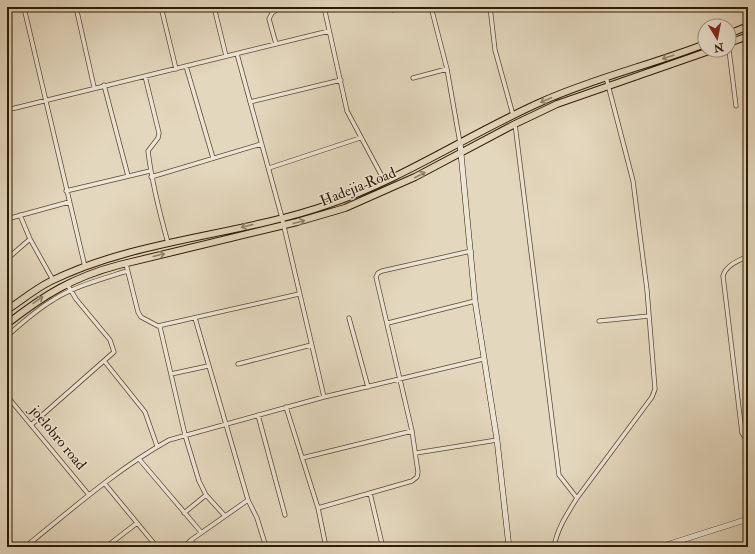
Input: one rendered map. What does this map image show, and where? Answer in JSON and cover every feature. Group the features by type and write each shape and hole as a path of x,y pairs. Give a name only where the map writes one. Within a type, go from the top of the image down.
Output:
{"main road":[{"path":"737,31 748,26"},
{"path":"737,40 748,36"},
{"name":"Hadejia Road","path":"7,310 33,291 53,280 116,255 282,218 324,206 385,182 513,115 553,97 606,77 697,47"},
{"name":"Hadejia Road","path":"7,324 45,295 91,274 122,264 284,226 346,208 377,195 557,104 697,55"},
{"path":"116,255 122,264"}],"street":[{"path":"76,7 94,87"},
{"path":"161,7 176,69"},
{"path":"214,7 226,56"},
{"path":"276,44 269,19 272,13 281,7"},
{"path":"324,7 347,111 360,138 385,182"},
{"path":"431,7 447,69 460,143 463,152 476,301 483,359 497,440 509,547"},
{"path":"490,7 497,57 513,115"},
{"path":"25,12 44,101 85,267"},
{"path":"7,110 94,87 176,69 329,31"},
{"path":"237,54 282,218 298,294 324,397"},
{"path":"730,58 736,106"},
{"path":"186,66 213,158"},
{"path":"413,78 447,69"},
{"path":"145,76 159,133 158,138 148,151 150,171 154,196 168,243"},
{"path":"554,547 556,536 567,514 577,498 652,397 655,381 633,181 606,77"},
{"path":"250,102 341,80"},
{"path":"104,85 128,176"},
{"path":"515,124 559,475 577,498"},
{"path":"268,168 360,138"},
{"path":"151,177 261,144"},
{"path":"66,191 150,171"},
{"path":"7,218 69,202"},
{"path":"20,215 30,239 53,280"},
{"path":"7,259 30,239"},
{"path":"318,508 412,481 417,477 418,472 416,453 412,431 388,323 376,277 378,273 472,250"},
{"path":"748,256 729,267 724,271 723,276 742,433 748,442"},
{"path":"122,264 127,271 134,301 141,317 160,327 298,294"},
{"path":"7,336 53,299 127,271"},
{"path":"31,425 105,362 114,352 113,346 67,284"},
{"path":"388,323 476,301"},
{"path":"599,321 649,316"},
{"path":"195,318 248,500 257,518 266,547"},
{"path":"349,318 368,387"},
{"path":"160,327 185,434 199,482 206,495 225,516"},
{"path":"238,364 311,345"},
{"path":"25,547 89,495 157,446 169,440 185,434 324,397 483,359"},
{"path":"105,362 145,412 157,446"},
{"path":"170,374 208,366"},
{"name":"joelobro road","path":"7,396 89,495"},
{"path":"286,407 318,508 326,547"},
{"path":"258,415 285,515"},
{"path":"302,458 412,431"},
{"path":"416,453 497,440"},
{"path":"139,459 201,532"},
{"path":"105,484 156,547"},
{"path":"370,493 382,544"},
{"path":"184,513 206,495"},
{"path":"184,547 201,532 248,500"},
{"path":"660,547 748,519"},
{"path":"106,547 137,523"},
{"path":"191,540 195,547"}]}
